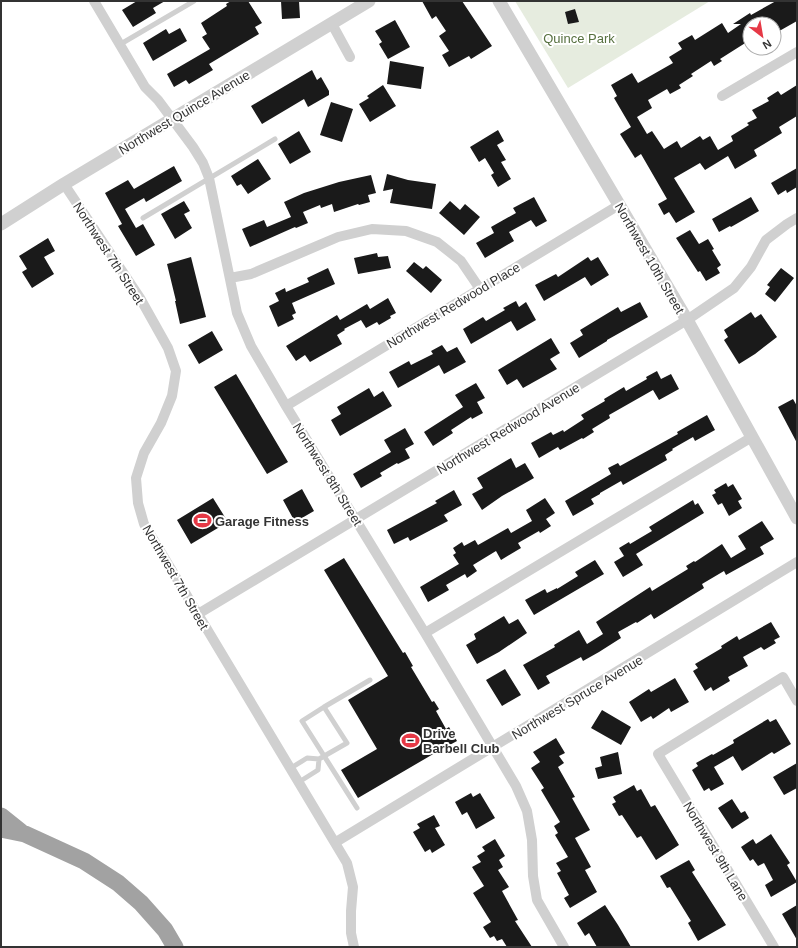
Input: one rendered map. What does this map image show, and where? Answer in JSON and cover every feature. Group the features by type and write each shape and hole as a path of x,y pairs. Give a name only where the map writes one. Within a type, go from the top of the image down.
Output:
{"highway":[{"path":"1,816 25,834 84,861 118,883 141,903 165,930 175,947"},
{"path":"1,829 25,834"}],"street":[{"name":"Northwest 8th Street","path":"94,1 145,87 158,100 203,163 209,178 237,313 251,346 286,406 426,633 516,786 527,811 532,840 537,900 564,947"},
{"name":"Northwest Quince Avenue","path":"1,224 64,184 369,1"},
{"name":"Northwest 10th Street","path":"499,1 687,320 797,518"},
{"path":"332,24 350,57"},
{"path":"722,96 797,52"},
{"name":"Northwest 7th Street","path":"64,184 140,298 168,348 176,371 172,396 161,423 144,452 136,478 138,503 144,524 336,842 347,863 353,888 351,934 354,947"},
{"name":"Northwest Redwood Place","path":"286,406 619,205"},
{"name":"Northwest Redwood Avenue","path":"198,614 687,320 734,288 752,267 766,240 797,218"},
{"path":"230,278 250,274 338,237 372,229 406,231 437,242 461,261 480,289"},
{"path":"426,633 752,437"},
{"name":"Northwest Spruce Avenue","path":"336,842 797,562"},
{"name":"Northwest 9th Lane","path":"774,947 658,754 783,678 797,701"}],"lane":[{"path":"119,45 194,1"},
{"path":"143,218 275,139"},
{"path":"357,808 302,721 370,680"},
{"path":"291,768 307,758 319,759 347,743 324,707"},
{"path":"299,782 318,770 319,759"}],"green space":[{"name":"Quince Park","path":"515,1 710,1 568,88"}],"building":[{"path":"137,1 165,1 153,8 156,13 133,27 122,10"},
{"path":"231,1 248,1 262,23 255,27 259,34 209,64 213,70 189,84 186,80 174,87 167,74 210,49 202,37 207,34 201,23 227,6 226,4"},
{"path":"281,1 299,1 300,18 282,19"},
{"path":"422,1 462,1 492,46 471,59 469,56 449,67 442,55 449,51 439,36 446,31 436,16 432,19"},
{"path":"776,1 797,1 797,21 782,29 782,16 745,16 750,13 751,15"},
{"path":"575,9 579,22 568,24 565,12"},
{"path":"742,18 742,45 720,59 722,61 714,66 711,61 691,74 693,76 679,85 681,88 670,94 667,89 648,100 652,108 637,117 647,134 652,131 664,149 677,141 681,148 700,136 703,140 710,136 718,150 733,141 731,136 749,125 747,123 757,118 752,110 769,101 767,98 778,91 781,95 797,85 797,116 779,127 782,133 754,150 757,156 735,169 728,156 705,170 700,163 674,178 695,212 676,223 669,212 664,215 658,204 667,199 641,154 635,158 620,134 631,127 614,98 617,96 611,85 632,73 638,83 673,63 669,57 682,49 678,43 692,35 695,40 722,23 728,33 741,24 733,24"},
{"path":"395,20 410,47 388,59 379,44 382,42 375,31"},
{"path":"180,28 187,41 153,61 143,43 166,29 169,34"},
{"path":"390,61 424,67 421,89 387,84"},
{"path":"312,70 317,80 321,77 329,91 329,95 308,107 304,99 262,124 251,106"},
{"path":"383,85 396,106 370,122 359,104 369,98 367,96"},
{"path":"331,102 353,109 342,142 320,135"},
{"path":"498,130 504,141 497,145 506,160 501,162 511,179 498,187 491,175 494,173 485,158 479,162 470,147"},
{"path":"299,131 311,152 290,164 278,144"},
{"path":"258,159 271,179 248,194 241,184 237,186 231,176"},
{"path":"174,166 182,181 146,202 144,198 125,209 136,228 143,224 155,245 136,256 118,226 122,224 105,193 128,180 134,189"},
{"path":"797,168 797,187 787,193 786,190 778,195 771,183"},
{"path":"387,174 408,180 436,184 432,209 390,203 393,189 383,191"},
{"path":"371,175 376,193 368,195 370,202 358,204 334,212 332,204 321,208 320,205 303,212 308,223 296,228 295,227 250,247 242,229 264,220 267,227 291,217 284,202 304,193 339,182"},
{"path":"534,197 547,221 536,227 531,220 509,232 514,241 485,258 476,243 494,233 491,227 516,213 513,208"},
{"path":"751,197 759,211 719,232 712,219"},
{"path":"184,201 190,211 184,214 192,228 175,239 161,214"},
{"path":"450,201 460,210 465,204 480,217 464,235 439,213"},
{"path":"690,230 699,244 708,239 714,249 712,250 721,265 717,268 720,273 706,281 700,271 698,272 676,238"},
{"path":"48,238 55,251 44,257 54,274 32,288 22,272 27,269 19,256"},
{"path":"377,253 378,257 388,256 391,268 358,274 354,258"},
{"path":"191,257 206,317 180,324 167,264"},
{"path":"588,257 591,261 598,257 609,275 591,286 585,277 544,301 535,285 556,274 558,277"},
{"path":"414,262 423,269 426,266 442,280 431,293 406,271"},
{"path":"328,268 335,284 292,303 296,313 292,315 294,319 278,327 269,306 279,301 275,293 285,288 286,292 309,282 307,278"},
{"path":"781,268 794,278 775,302 765,294 770,287 767,285"},
{"path":"388,298 396,313 390,316 391,318 379,325 377,322 366,328 361,320 344,329 345,330 337,335 342,344 310,362 305,355 296,361 286,346 337,315 340,320 367,304 370,309"},
{"path":"516,301 519,307 526,302 536,320 517,331 511,321 471,344 463,329 483,317 486,321 505,310 503,308"},
{"path":"640,302 648,317 579,358 570,343 583,335 580,330 618,307 621,312"},
{"path":"751,312 755,318 761,314 777,337 739,364 724,340 728,337 724,330"},
{"path":"212,331 223,350 199,364 188,345"},
{"path":"551,338 560,353 550,359 557,369 523,388 517,379 507,385 498,370"},
{"path":"442,345 447,352 457,347 466,362 444,374 439,365 398,388 389,372 409,361 411,365 433,354 431,351"},
{"path":"657,371 661,379 671,374 679,389 659,400 653,390 609,415 610,418 592,429 594,432 583,439 582,438 560,450 558,447 539,458 531,443 551,432 553,435 563,430 564,432 584,419 581,415 605,401 604,399 624,387 626,391 647,379 646,377"},
{"path":"236,374 288,462 267,474 214,387"},
{"path":"476,383 485,398 477,402 483,413 472,419 471,417 451,430 453,433 433,446 424,432 463,407 455,395"},
{"path":"369,388 374,397 383,391 392,406 340,436 331,420 341,414 337,407"},
{"path":"793,399 797,406 797,443 778,407"},
{"path":"707,415 715,430 695,441 693,437 672,449 673,450 665,455 667,460 623,485 621,481 600,493 591,499 594,504 573,516 565,501 611,474 608,468 618,463 620,466 678,434 677,432"},
{"path":"405,428 414,444 405,449 410,458 398,464 397,463 380,473 382,476 361,488 353,474 391,452 384,440"},
{"path":"511,458 516,468 525,463 534,478 502,496 482,510 472,494 483,488 477,478"},
{"path":"726,483 728,487 733,484 742,499 738,501 742,508 729,516 722,503 718,505 712,495 716,493 714,490"},
{"path":"302,489 314,511 295,522 283,500"},
{"path":"454,490 462,505 444,515 448,521 410,541 408,537 394,544 387,530 437,503 435,501"},
{"name":"Garage Fitness","path":"213,498 228,522 191,544 177,520"},
{"path":"545,498 555,513 546,519 551,526 518,543 521,548 501,560 496,551 473,565 477,571 467,578 465,574 446,585 449,590 428,602 420,587 459,564 453,555 456,553 453,548 462,542 464,546 475,540 478,545 508,528 511,533 532,521 526,510"},
{"path":"693,500 695,505 698,503 704,513 636,554 643,565 623,577 614,562 624,556 619,548 629,542 630,544 652,531 649,527"},
{"path":"762,521 774,539 760,547 764,554 726,575 724,571 702,584 704,588 654,619 651,614 618,632 621,638 599,652 583,661 581,657 546,676 550,683 538,690 523,665 555,647 554,645 579,630 587,644 603,634 596,622 650,587 652,591 688,569 686,566 694,561 695,562 722,544 731,558 746,549 738,536"},
{"path":"344,558 403,653 405,652 413,666 411,667 432,702 434,701 439,709 436,711 446,729 449,727 457,741 358,798 341,770 377,749 348,700 388,676 324,570"},
{"path":"595,560 604,574 534,615 525,600 545,589 547,593 557,589 578,576 575,572"},
{"path":"504,616 509,624 518,619 527,633 499,652 477,664 466,645 476,639 474,634"},
{"path":"771,622 780,637 774,640 776,643 764,650 761,647 743,657 748,666 728,677 730,681 713,691 711,687 705,691 693,671 698,668 695,664 722,648 721,646 737,636 739,640"},
{"path":"505,669 521,695 502,706 486,680"},
{"path":"675,678 689,702 671,712 669,708 653,719 651,716 641,722 629,702 649,689 651,692"},
{"path":"602,710 631,727 621,745 591,728"},
{"path":"768,719 770,722 776,719 791,744 774,754 772,752 742,771 733,756 714,767 724,784 711,791 709,788 704,791 692,770 698,766 696,763 734,743 733,740"},
{"path":"556,738 565,753 559,756 564,763 558,767 575,797 572,798 590,830 575,838 591,867 585,870 597,892 570,908 564,898 569,895 557,873 561,871 556,863 568,857 555,835 558,833 554,826 560,822 541,790 544,788 531,768 540,762 533,752"},
{"path":"618,752 622,774 598,779 595,768 602,766 600,757"},
{"path":"797,763 797,788 784,795 773,777"},
{"path":"634,785 637,791 641,789 651,807 655,805 679,845 656,860 641,836 637,838 622,815 619,816 612,804 616,802 613,797"},
{"path":"471,793 473,797 480,793 495,818 476,829 467,812 462,815 455,802"},
{"path":"732,799 741,813 745,811 749,818 732,829 718,808"},
{"path":"434,815 440,826 435,828 445,845 432,853 430,849 425,852 413,832 420,828 417,824"},
{"path":"771,834 790,863 787,865 797,882 771,897 765,885 773,880 764,863 758,866 753,859 750,861 741,847 753,839 756,844"},
{"path":"495,839 505,856 499,860 503,867 498,870 509,887 502,891 518,920 515,921 532,947 507,947 502,939 497,941 494,936 490,938 483,927 491,922 473,893 484,886 472,867 481,862 477,856 485,851 482,847"},
{"path":"689,860 695,870 692,872 726,925 698,941 688,923 691,921 670,887 667,888 660,876"},
{"path":"605,905 631,947 597,947 589,933 585,936 577,923"},
{"path":"797,905 797,940 782,914"}],"place":[{"name":"Garage Fitness","path":"202,521"},
{"name":"Drive Barbell Club","path":"410,740"}]}
